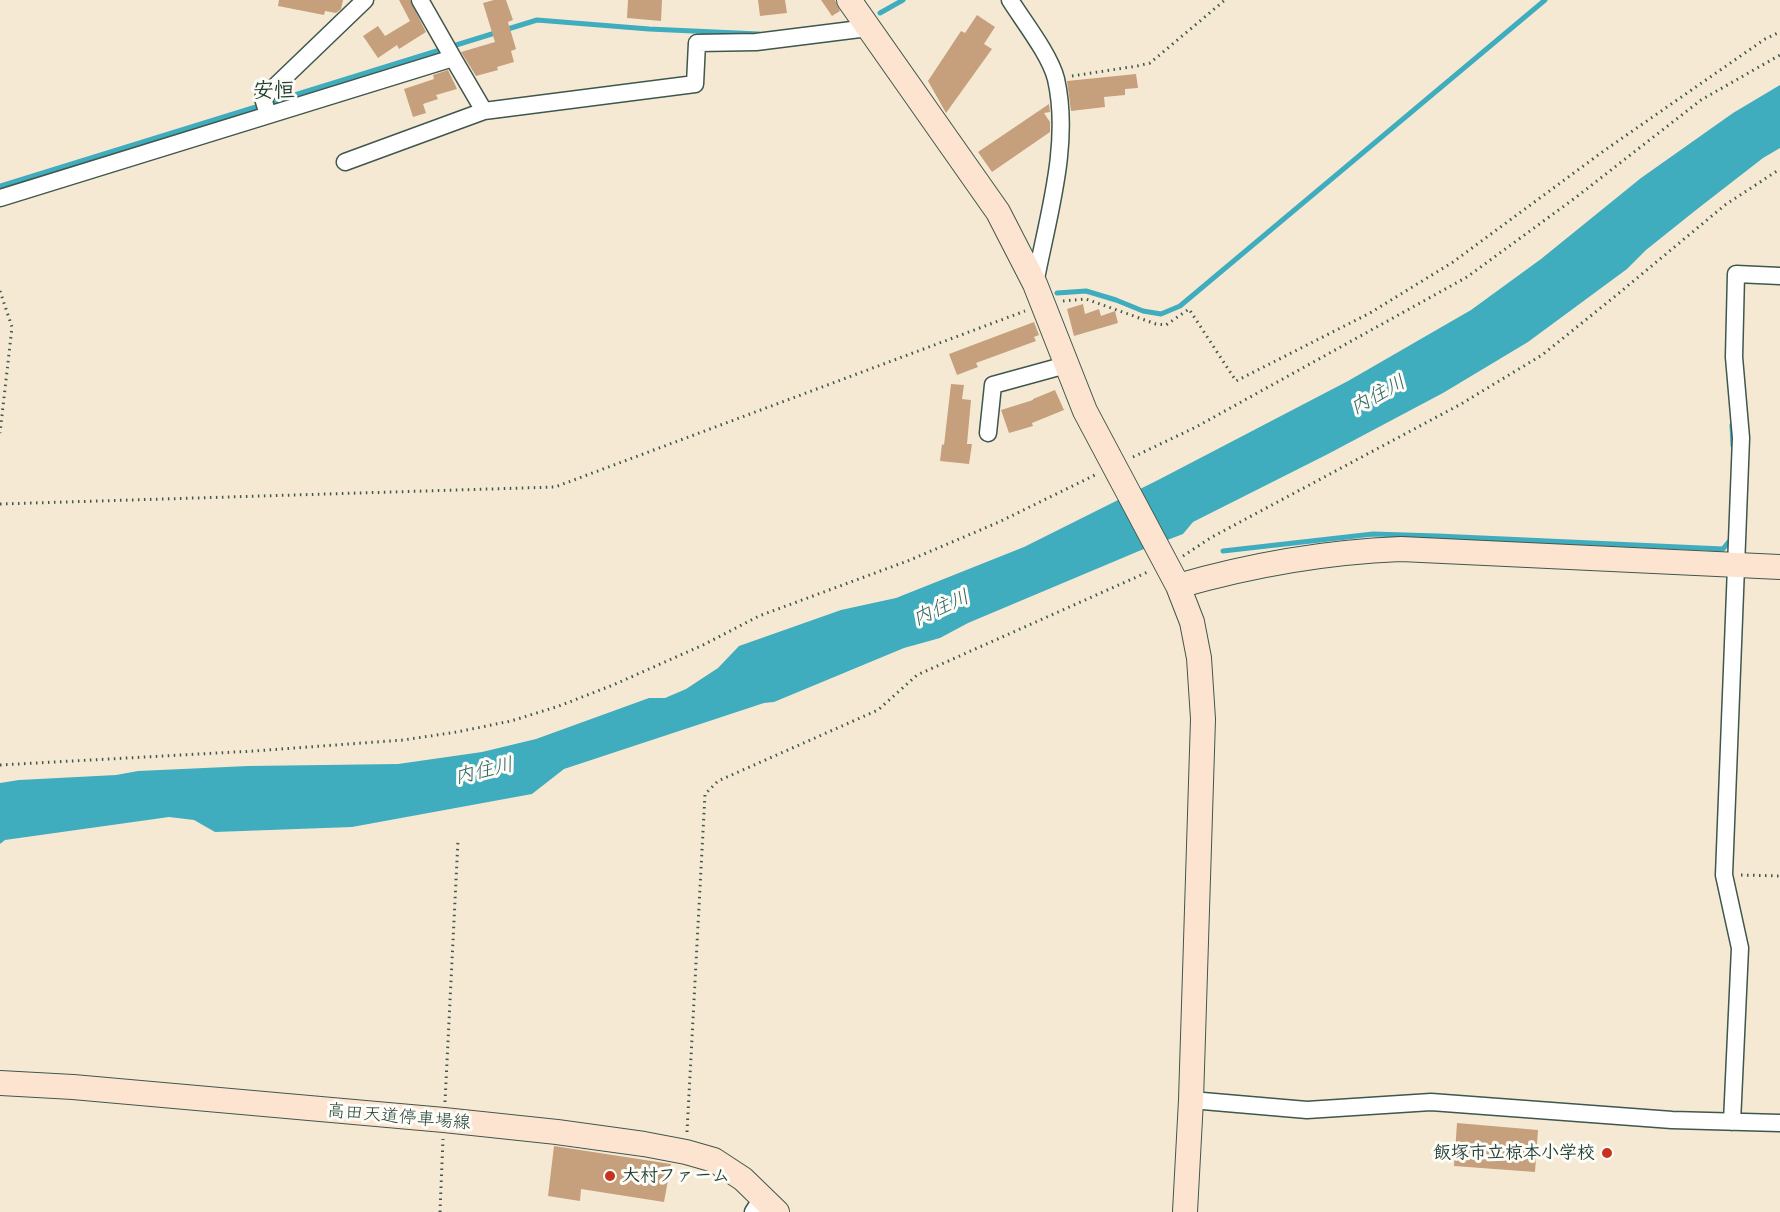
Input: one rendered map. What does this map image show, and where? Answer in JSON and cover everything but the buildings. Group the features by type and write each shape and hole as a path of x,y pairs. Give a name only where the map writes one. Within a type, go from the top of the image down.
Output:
{"street":[{"path":"266,107 365,0"},
{"path":"420,0 484,111"},
{"path":"849,0 998,212 1039,294 1085,411 1178,586 1192,622 1198,658 1203,719 1191,1100 1185,1212"},
{"path":"1010,0 1048,60 1056,78 1060,112 1060,152 1039,294"},
{"path":"345,162 484,111 695,84 697,43 756,42 868,28"},
{"path":"0,198 266,107 448,49"},
{"path":"1732,1122 1740,948 1724,875 1741,438 1734,357 1736,274 1780,276"},
{"path":"988,433 993,385 1066,365"},
{"path":"1178,586 1227,572 1356,550 1390,549 1780,567"},
{"name":"高田天道停車場線","path":"0,1083 73,1087 444,1120 644,1144 714,1160 743,1179 764,1207"},
{"path":"1191,1100 1307,1110 1431,1102 1672,1120 1780,1123"}],"path":[{"path":"1056,78 1150,63 1226,0"},
{"path":"0,504 555,487 1039,294 1086,299 1156,324 1166,325 1189,309 1236,381 1370,313 1453,262 1605,150 1765,39 1780,32"},
{"path":"0,765 403,740 511,721 559,706 613,685 703,645 759,616 910,560 999,522 1196,427 1467,277 1575,198 1701,100 1780,56"},
{"path":"686,1152 705,794 718,781 878,710 917,675 1186,554 1212,537 1461,404 1542,355 1725,205 1780,169"},
{"path":"0,291 12,327 0,433"},
{"path":"440,1212 458,840"},
{"path":"1724,875 1780,876"}],"water":[{"name":"内住川","path":"1780,85 1780,148 1763,158 1696,210 1646,250 1627,269 1528,342 1443,393 1193,522 1183,534 968,623 940,638 904,648 774,702 764,703 564,769 532,794 352,827 215,832 194,820 169,817 5,840 0,844 0,783 116,775 138,771 248,766 398,764 482,752 536,739 649,698 665,698 686,689 718,668 739,646 841,610 896,598 1024,547 1348,381 1471,310 1541,259 1641,178 1733,113"}],"waterway":[{"path":"880,13 903,0"},
{"path":"1057,293 1086,291 1143,311 1161,314 1180,306 1545,0"},
{"path":"0,186 537,20 649,29 759,34"},
{"path":"1732,425 1733,446"},
{"path":"1223,551 1373,534 1723,549 1731,539"}],"place":[{"name":"飯塚市立椋本小学校","path":"1607,1153"},
{"name":"大村ファーム","path":"610,1176"}],"district":[{"name":"安恒","path":"274,91"}]}
